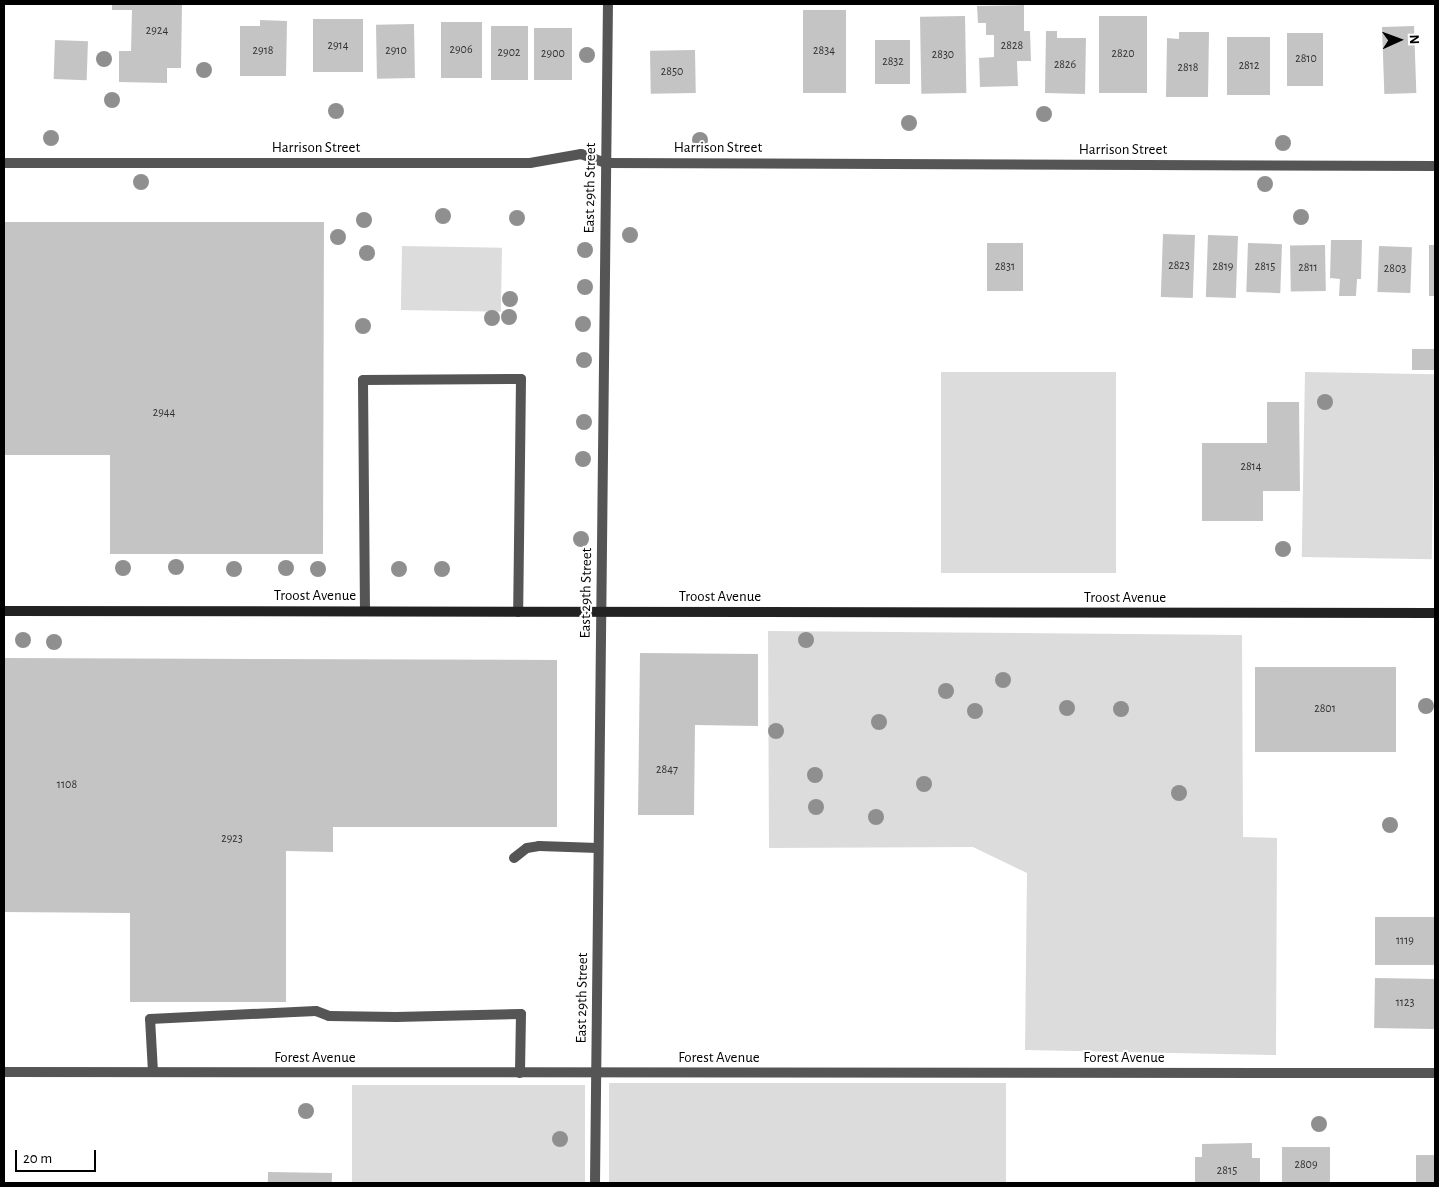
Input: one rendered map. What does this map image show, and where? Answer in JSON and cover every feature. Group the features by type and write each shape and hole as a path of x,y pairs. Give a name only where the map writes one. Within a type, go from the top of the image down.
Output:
{"main road":[{"name":"Troost Avenue","path":"4,611 1435,613"}],"street":[{"name":"East 29th Street","path":"595,1183 608,4"},
{"name":"Harrison Street","path":"4,163 530,163 581,154 606,163 1435,166"},
{"path":"365,611 363,380 521,379 518,612"},
{"path":"514,858 527,848 540,846 598,848"},
{"path":"153,1072 150,1019 316,1011 329,1016 396,1017 521,1014 520,1073"},
{"name":"Forest Avenue","path":"4,1072 1435,1073"}],"shaded area":[{"path":"402,246 502,248 501,312 401,310"},
{"path":"941,372 1116,372 1116,573 941,573"},
{"path":"1305,372 1435,374 1432,559 1302,557"},
{"path":"768,631 1242,635 1243,837 1277,838 1276,1055 1025,1050 1027,873 973,847 769,848"},
{"path":"609,1083 1006,1083 1006,1183 609,1183"},
{"path":"352,1085 585,1085 585,1183 352,1183"}],"building":[{"path":"112,4 182,4 181,68 167,68 167,83 119,82 119,51 131,51 132,10 112,10"},
{"path":"1024,5 1024,31 1030,31 1031,61 1017,61 1018,86 980,87 979,58 994,57 994,35 986,35 986,23 978,23 977,6"},
{"path":"803,10 846,10 846,93 803,93"},
{"path":"965,16 966,93 921,94 920,17"},
{"path":"1099,16 1147,16 1147,93 1099,93"},
{"path":"313,19 363,19 363,72 313,72"},
{"path":"260,20 287,21 286,76 240,76 240,26 260,26"},
{"path":"441,22 482,22 482,78 441,78"},
{"path":"414,24 415,78 377,79 376,25"},
{"path":"491,26 528,26 528,80 491,80"},
{"path":"1414,26 1416,93 1384,94 1382,27"},
{"path":"534,28 572,28 572,80 534,80"},
{"path":"1046,31 1057,31 1057,38 1086,38 1085,94 1045,93"},
{"path":"1179,32 1209,32 1208,97 1166,97 1167,38 1179,39"},
{"path":"1287,33 1323,33 1323,86 1287,86"},
{"path":"1227,37 1270,37 1270,95 1227,95"},
{"path":"55,40 88,41 87,80 54,79"},
{"path":"875,40 910,40 910,84 875,84"},
{"path":"695,50 696,93 651,94 650,51"},
{"path":"4,222 324,222 323,554 110,554 110,455 4,455"},
{"path":"1163,234 1195,235 1193,298 1161,297"},
{"path":"1208,235 1238,236 1236,298 1206,297"},
{"path":"1331,240 1362,240 1361,279 1357,279 1356,296 1339,296 1340,279 1330,278"},
{"path":"987,243 1023,243 1023,291 987,291"},
{"path":"1248,243 1282,244 1280,293 1246,292"},
{"path":"1325,245 1326,291 1291,292 1290,246"},
{"path":"1429,245 1435,245 1435,296 1429,296"},
{"path":"1379,246 1412,247 1410,293 1377,292"},
{"path":"1412,349 1435,349 1435,370 1412,370"},
{"path":"1267,402 1299,402 1300,491 1263,491 1263,521 1202,521 1202,443 1267,443"},
{"path":"640,653 758,654 758,726 695,725 694,815 638,815"},
{"path":"4,658 557,660 557,827 333,827 333,852 286,851 286,1002 130,1002 130,913 4,912"},
{"path":"1255,667 1396,667 1396,752 1255,752"},
{"path":"1375,917 1435,917 1435,965 1375,965"},
{"path":"1375,978 1435,979 1434,1029 1374,1028"},
{"path":"1252,1143 1252,1158 1260,1158 1260,1183 1195,1183 1195,1157 1202,1157 1202,1144"},
{"path":"1282,1147 1330,1147 1330,1183 1282,1183"},
{"path":"1416,1155 1435,1155 1435,1183 1416,1183"},
{"path":"268,1172 332,1173 332,1183 268,1183"}]}
